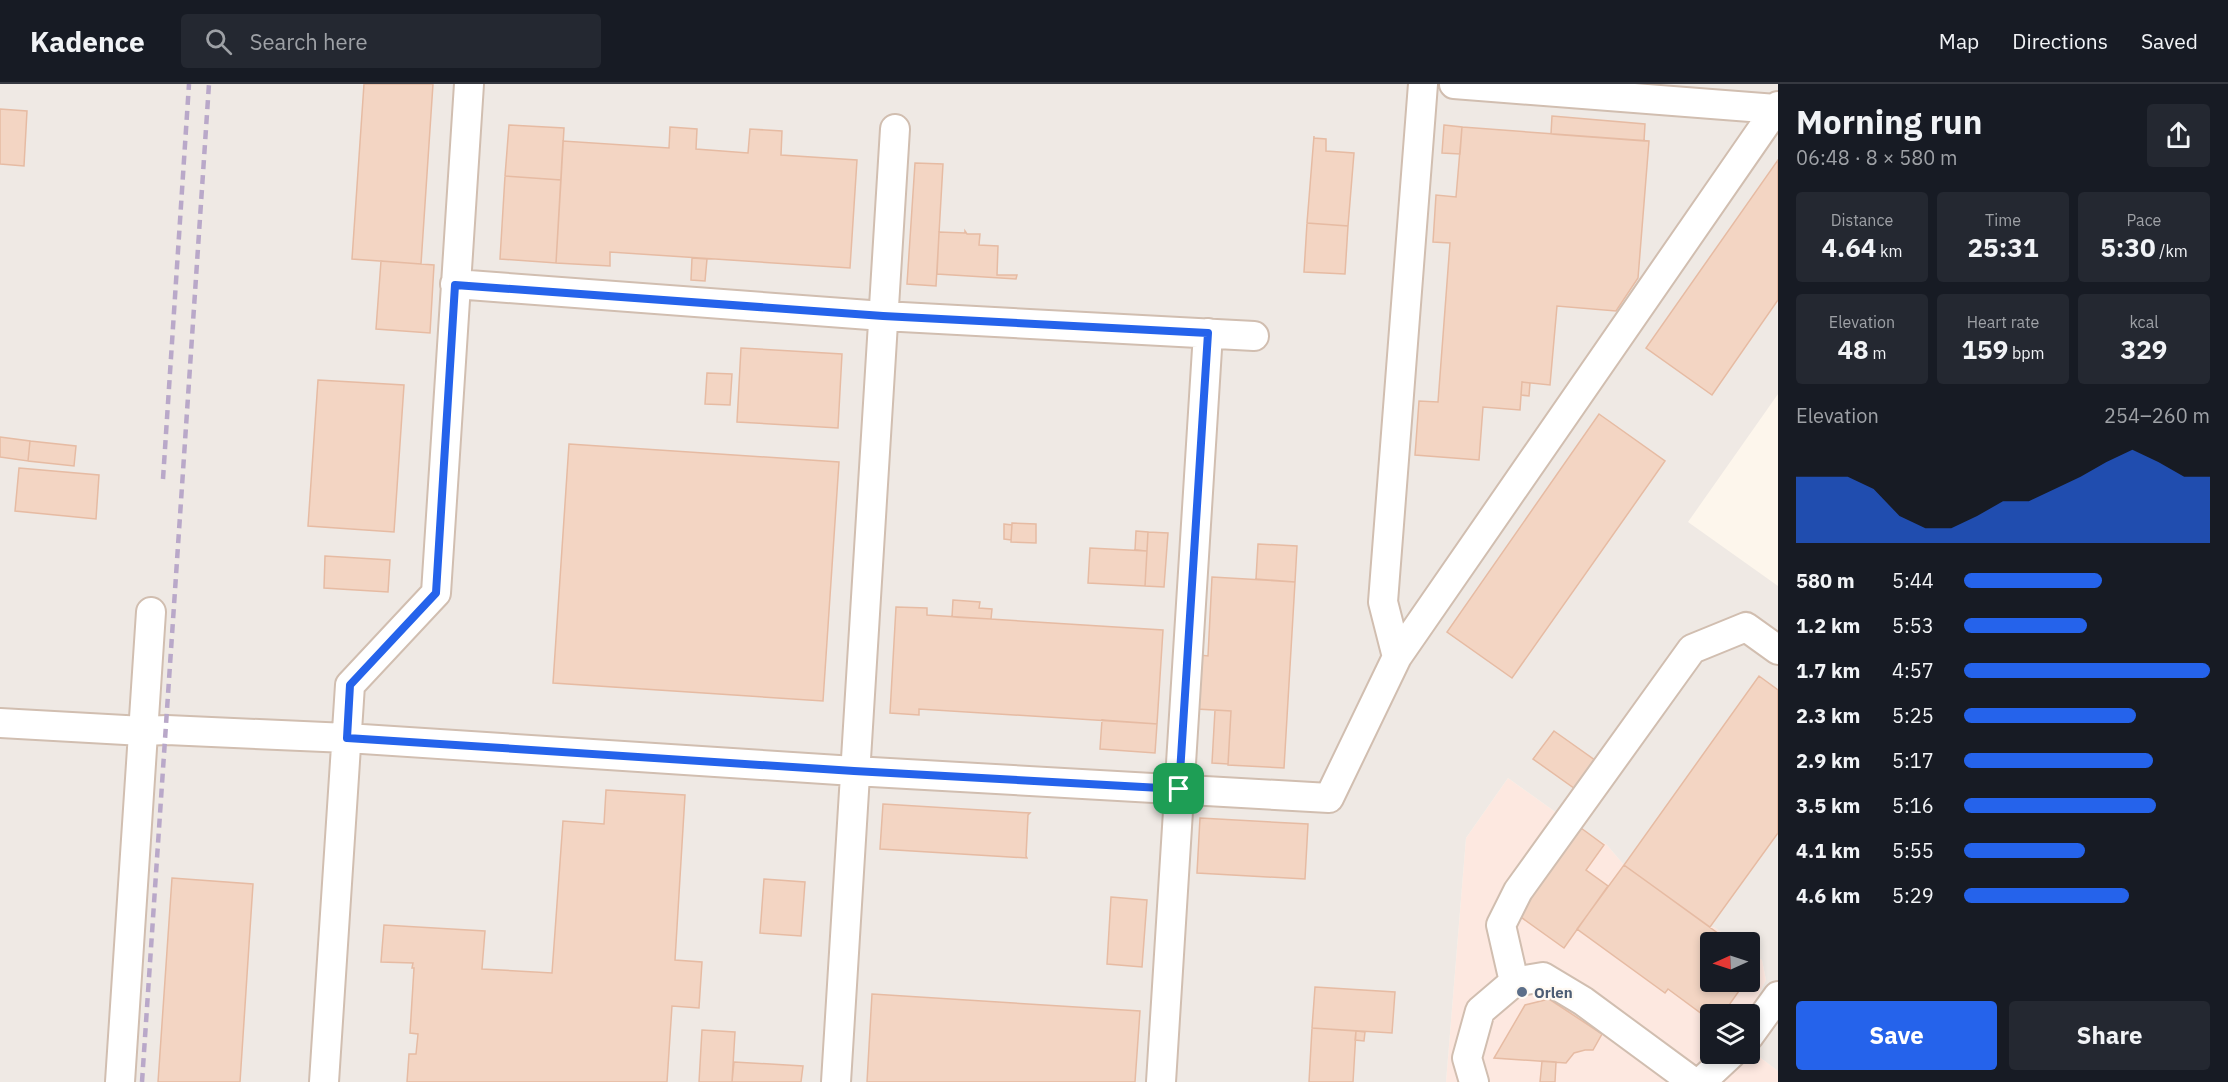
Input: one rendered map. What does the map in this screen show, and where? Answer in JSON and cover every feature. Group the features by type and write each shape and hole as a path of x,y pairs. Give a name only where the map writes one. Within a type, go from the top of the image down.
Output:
{"lane":[{"path":"324,1082 350,685 436,593 469,84"},
{"path":"1397,657 1383,602 1424,84"},
{"path":"1454,84 1777,107"},
{"path":"0,723 143,731 167,730 347,738 854,771 1329,798 1397,657 1777,107"},
{"path":"836,1082 895,129"},
{"path":"455,285 883,316 1254,336"},
{"path":"1161,1082 1208,333"},
{"path":"120,1082 151,612"},
{"path":"1514,982 1501,925 1518,891 1692,649 1746,627 1778,650"},
{"path":"1474,1082 1467,1058 1480,1011 1514,982 1543,977 1583,1002 1693,1082"},
{"path":"1760,1021 1778,996"},
{"path":"1701,1082 1720,1064"}],"shaded area":[{"path":"0,84 1778,84 1778,394 1688,522 1778,586 1778,1071 1760,1057 1760,1004 1754,1004 1766,980 1760,959 1760,932 1721,932 1710,927 1624,865 1607,845 1568,821 1508,778 1466,838 1446,1082 0,1082"},
{"path":"1508,778 1568,821 1607,845 1624,865 1710,927 1721,932 1700,932 1700,992 1760,992 1760,959 1762,960 1766,980 1754,1004 1700,1004 1700,1064 1760,1064 1760,1057 1778,1071 1778,1082 1446,1082 1466,838"}],"building":[{"path":"364,84 433,84 421,264 352,259"},
{"path":"0,109 27,111 24,166 0,164"},
{"path":"1552,116 1645,124 1644,141 1551,134"},
{"path":"509,125 564,128 561,180 505,176"},
{"path":"1444,125 1462,127 1460,154 1442,153"},
{"path":"670,127 697,129 696,149 748,153 750,129 782,131 781,155 857,160 850,268 610,252 610,266 556,263 563,141 669,148"},
{"path":"1462,127 1649,141 1638,278 1616,311 1557,306 1550,385 1522,382 1520,410 1483,407 1479,460 1415,455 1419,401 1438,402 1450,243 1433,242 1436,195 1456,197"},
{"path":"1314,136 1314,138 1326,139 1326,151 1354,153 1348,226 1307,223"},
{"path":"1778,160 1778,300 1712,395 1646,348"},
{"path":"915,163 943,164 936,286 907,284"},
{"path":"505,176 561,180 556,263 500,259"},
{"path":"1307,223 1348,226 1345,274 1304,272"},
{"path":"965,231 967,234 980,234 979,245 998,246 997,275 1017,275 1016,279 937,274 939,232 965,233"},
{"path":"692,258 707,259 705,281 691,280"},
{"path":"381,261 434,265 430,333 376,329"},
{"path":"741,348 842,354 838,428 737,422"},
{"path":"707,373 732,374 730,405 705,404"},
{"path":"318,380 404,385 394,532 308,526"},
{"path":"1522,382 1530,383 1529,396 1521,395"},
{"path":"1599,414 1665,461 1512,678 1447,632"},
{"path":"0,437 30,441 28,461 0,457"},
{"path":"30,441 76,446 74,466 28,461"},
{"path":"569,444 839,462 823,701 553,683"},
{"path":"19,468 99,475 96,519 15,511"},
{"path":"1012,523 1036,524 1036,543 1011,542"},
{"path":"1004,524 1012,525 1011,540 1004,539"},
{"path":"1136,531 1148,532 1147,551 1135,550"},
{"path":"1148,532 1168,533 1164,587 1145,586"},
{"path":"1258,544 1297,546 1295,582 1256,579"},
{"path":"1090,548 1147,551 1145,586 1088,583"},
{"path":"325,556 390,560 388,592 324,588"},
{"path":"1212,577 1295,582 1284,768 1228,765 1231,711 1197,709 1200,655 1208,656"},
{"path":"953,600 980,602 979,608 992,609 991,619 952,617"},
{"path":"896,607 927,608 927,615 1163,630 1157,724 919,709 919,715 890,713"},
{"path":"1759,676 1778,690 1778,833 1710,927 1624,865"},
{"path":"1215,710 1231,711 1228,764 1212,763"},
{"path":"1102,720 1157,724 1155,753 1100,749"},
{"path":"1554,731 1599,763 1578,791 1533,759"},
{"path":"606,790 685,795 675,960 702,962 699,1008 672,1006 667,1082 407,1082 409,1054 416,1054 418,1034 410,1033 414,968 412,968 413,963 381,962 384,925 485,931 482,969 552,973 563,821 604,824"},
{"path":"883,804 1030,813 1028,815 1027,858 880,849"},
{"path":"1200,818 1308,824 1305,879 1197,873"},
{"path":"1581,828 1604,845 1586,870 1608,886 1564,948 1518,915"},
{"path":"1624,865 1716,932 1700,932 1700,992 1738,992 1730,1004 1700,1004 1700,1013 1668,989 1665,993 1577,929"},
{"path":"172,878 253,884 240,1082 158,1082"},
{"path":"764,879 805,882 801,936 760,933"},
{"path":"1111,897 1147,900 1142,967 1107,964"},
{"path":"1315,987 1395,992 1392,1033 1312,1028"},
{"path":"872,994 1140,1011 1135,1082 867,1082"},
{"path":"1549,999 1602,1034 1593,1050 1574,1053 1566,1063 1494,1058 1525,1005"},
{"path":"1312,1028 1356,1031 1353,1082 1309,1082"},
{"path":"702,1030 735,1032 732,1082 699,1082"},
{"path":"1356,1031 1365,1032 1364,1041 1355,1040"},
{"path":"1542,1061 1556,1062 1555,1082 1540,1082"},
{"path":"734,1062 803,1066 801,1082 732,1082"}],"railway":[{"path":"163,479 189,84"},
{"path":"142,1082 209,84"}],"place":[{"name":"Orlen","path":"1522,992"}],"route":[{"path":"455,285 883,316 1208,333 1179,789 854,771 347,738 350,685 436,593 455,285"}]}
